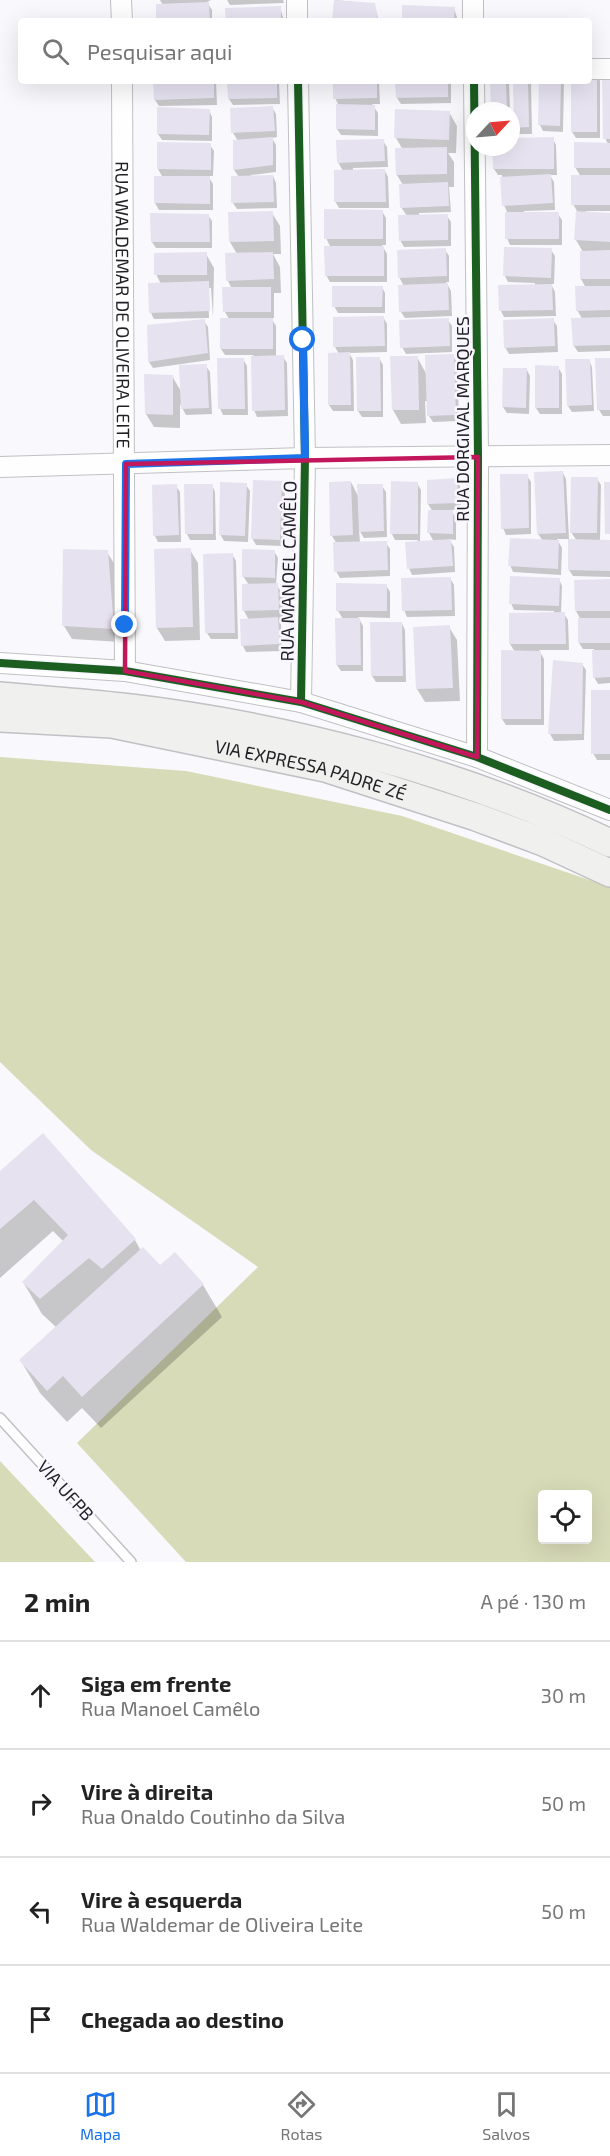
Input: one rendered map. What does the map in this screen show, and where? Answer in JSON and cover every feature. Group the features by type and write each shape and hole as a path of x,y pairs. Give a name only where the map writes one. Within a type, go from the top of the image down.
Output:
{"main road":[{"name":"VIA EXPRESSA PADRE ZÉ","path":"0,696 122,707 288,735 467,783 560,819 610,843"},
{"name":"VIA EXPRESSA PADRE ZÉ","path":"0,718 112,724 325,768 498,825 610,873"}],"street":[{"path":"122,0 122,18"},
{"path":"297,0 297,18"},
{"path":"473,0 473,18"},
{"path":"592,69 610,69"},
{"name":"RUA WALDEMAR DE OLIVEIRA LEITE","path":"122,84 126,464 125,671"},
{"name":"RUA MANOEL CAMÊLO","path":"298,84 305,458 301,702"},
{"name":"RUA DORGIVAL MARQUES","path":"474,84 478,457 477,757"},
{"path":"0,467 305,458 610,454"},
{"path":"0,663 125,671 301,702 477,757 610,810"}],"lane":[{"name":"VIA UFPB","path":"0,1418 131,1562"}],"highlighted area":[{"path":"478,457 477,757 301,702 125,671 126,464"}],"green space":[{"path":"0,757 186,771 402,816 610,887 610,1562 186,1562 77,1443 258,1267 91,1150 0,1062"},
{"path":"0,1461 95,1562 0,1562"}],"building":[{"path":"334,0 375,3 378,18 332,18"},
{"path":"209,2 210,18 156,18 156,4"},
{"path":"402,5 455,7 454,18 402,18"},
{"path":"281,6 281,18 226,18 225,8"},
{"path":"602,72 610,72 610,139 603,139"},
{"path":"592,73 597,73 597,132 571,132 571,84 592,84"},
{"path":"153,84 214,84 214,98 154,100"},
{"path":"227,84 277,84 277,98 228,99"},
{"path":"333,84 377,84 377,98 333,99"},
{"path":"395,84 448,84 448,97 396,98"},
{"path":"490,84 506,84 507,102 491,102"},
{"path":"513,84 528,84 529,127 520,128 520,102 513,102"},
{"path":"539,84 561,84 560,126 538,125"},
{"path":"336,104 375,105 375,130 336,129"},
{"path":"273,106 275,131 231,133 230,108"},
{"path":"157,107 210,109 209,135 157,134"},
{"path":"395,109 450,111 449,140 394,138"},
{"path":"273,137 273,165 233,170 233,140"},
{"path":"554,137 554,169 493,169 492,156 520,156 520,138"},
{"path":"384,139 385,161 337,163 336,140"},
{"path":"157,142 211,143 211,170 157,169"},
{"path":"574,142 610,143 610,168 574,168"},
{"path":"447,147 447,174 396,175 395,148"},
{"path":"385,169 386,202 334,202 334,170"},
{"path":"551,174 553,203 502,206 500,177"},
{"path":"273,175 274,202 231,203 231,176"},
{"path":"571,175 610,175 610,205 571,205"},
{"path":"154,176 210,176 210,204 154,203"},
{"path":"448,182 449,206 400,208 399,184"},
{"path":"324,209 383,210 383,239 324,239"},
{"path":"273,211 274,241 229,242 228,212"},
{"path":"576,211 610,213 610,242 574,240"},
{"path":"505,212 559,212 559,239 505,239"},
{"path":"150,213 209,214 210,242 151,242"},
{"path":"448,214 448,240 399,241 398,215"},
{"path":"324,246 384,246 384,276 325,276"},
{"path":"504,247 552,248 551,278 503,276"},
{"path":"446,248 447,276 398,278 397,250"},
{"path":"610,250 610,279 580,279 580,251"},
{"path":"207,252 207,275 154,275 154,253"},
{"path":"273,252 274,279 226,281 225,253"},
{"path":"209,281 210,311 149,313 148,283"},
{"path":"448,283 449,310 399,312 398,285"},
{"path":"552,284 553,310 499,311 498,285"},
{"path":"332,286 383,286 382,307 332,307"},
{"path":"575,286 610,286 610,310 576,311"},
{"path":"222,287 271,287 271,312 223,312"},
{"path":"384,316 385,346 333,347 333,317"},
{"path":"610,317 610,345 573,346 571,318"},
{"path":"220,318 273,318 273,349 220,349"},
{"path":"449,318 450,346 400,348 399,320"},
{"path":"554,318 555,346 504,348 503,320"},
{"path":"205,319 208,353 148,362 147,325"},
{"path":"350,352 351,405 328,405 328,353"},
{"path":"454,354 456,415 427,416 425,355"},
{"path":"284,355 285,410 252,411 251,356"},
{"path":"390,356 418,356 419,410 392,410"},
{"path":"356,357 380,357 381,411 357,411"},
{"path":"217,358 244,358 245,409 218,409"},
{"path":"595,358 610,358 610,410 597,410"},
{"path":"565,359 590,359 592,405 567,406"},
{"path":"207,364 209,408 181,409 179,365"},
{"path":"535,365 559,366 559,408 535,408"},
{"path":"503,368 527,368 526,408 502,407"},
{"path":"144,374 173,375 173,415 145,414"},
{"path":"563,471 566,533 537,534 534,472"},
{"path":"500,474 528,474 529,528 501,529"},
{"path":"571,477 598,477 597,533 570,533"},
{"path":"457,478 459,503 427,504 427,480"},
{"path":"253,480 282,481 280,540 251,539"},
{"path":"351,481 353,535 330,536 329,482"},
{"path":"391,481 418,482 418,534 390,534"},
{"path":"220,482 247,483 245,536 219,535"},
{"path":"604,482 610,482 610,534 605,534"},
{"path":"177,484 179,535 153,536 152,485"},
{"path":"184,484 213,484 213,534 185,534"},
{"path":"357,484 383,484 384,531 359,532"},
{"path":"428,510 453,510 453,534 427,533"},
{"path":"510,538 559,540 558,569 508,566"},
{"path":"451,539 453,566 407,569 405,542"},
{"path":"568,539 610,540 610,571 568,570"},
{"path":"387,541 388,570 334,572 333,542"},
{"path":"191,548 193,627 156,628 154,549"},
{"path":"63,549 108,550 114,629 62,626"},
{"path":"242,549 275,550 275,578 242,577"},
{"path":"233,553 235,633 205,633 203,554"},
{"path":"510,576 560,578 559,606 509,604"},
{"path":"451,577 452,610 402,611 401,578"},
{"path":"610,579 610,611 575,611 574,580"},
{"path":"278,583 279,610 242,611 242,584"},
{"path":"336,583 387,584 387,611 336,611"},
{"path":"565,612 566,644 509,644 509,613"},
{"path":"278,617 280,644 241,646 240,619"},
{"path":"335,618 360,618 361,665 336,665"},
{"path":"578,618 610,618 610,643 578,643"},
{"path":"370,622 402,622 403,676 371,676"},
{"path":"450,625 453,688 416,689 413,627"},
{"path":"501,650 541,651 541,719 501,719"},
{"path":"592,650 610,650 610,677 593,678"},
{"path":"553,660 583,663 582,734 548,734"},
{"path":"591,690 610,690 610,754 591,754"},
{"path":"43,1133 136,1239 102,1269 89,1258 40,1299 22,1282 68,1235 34,1200 0,1229 0,1171"},
{"path":"143,1247 160,1265 175,1252 204,1284 82,1397 63,1376 47,1391 19,1360"}],"cycle path":[{"path":"298,84 305,458 301,702"},
{"path":"474,84 478,457 477,757"},
{"path":"0,663 125,671 301,702 477,757 610,810"}],"route":[{"path":"125,625 126,464 305,458 303,340"}]}
